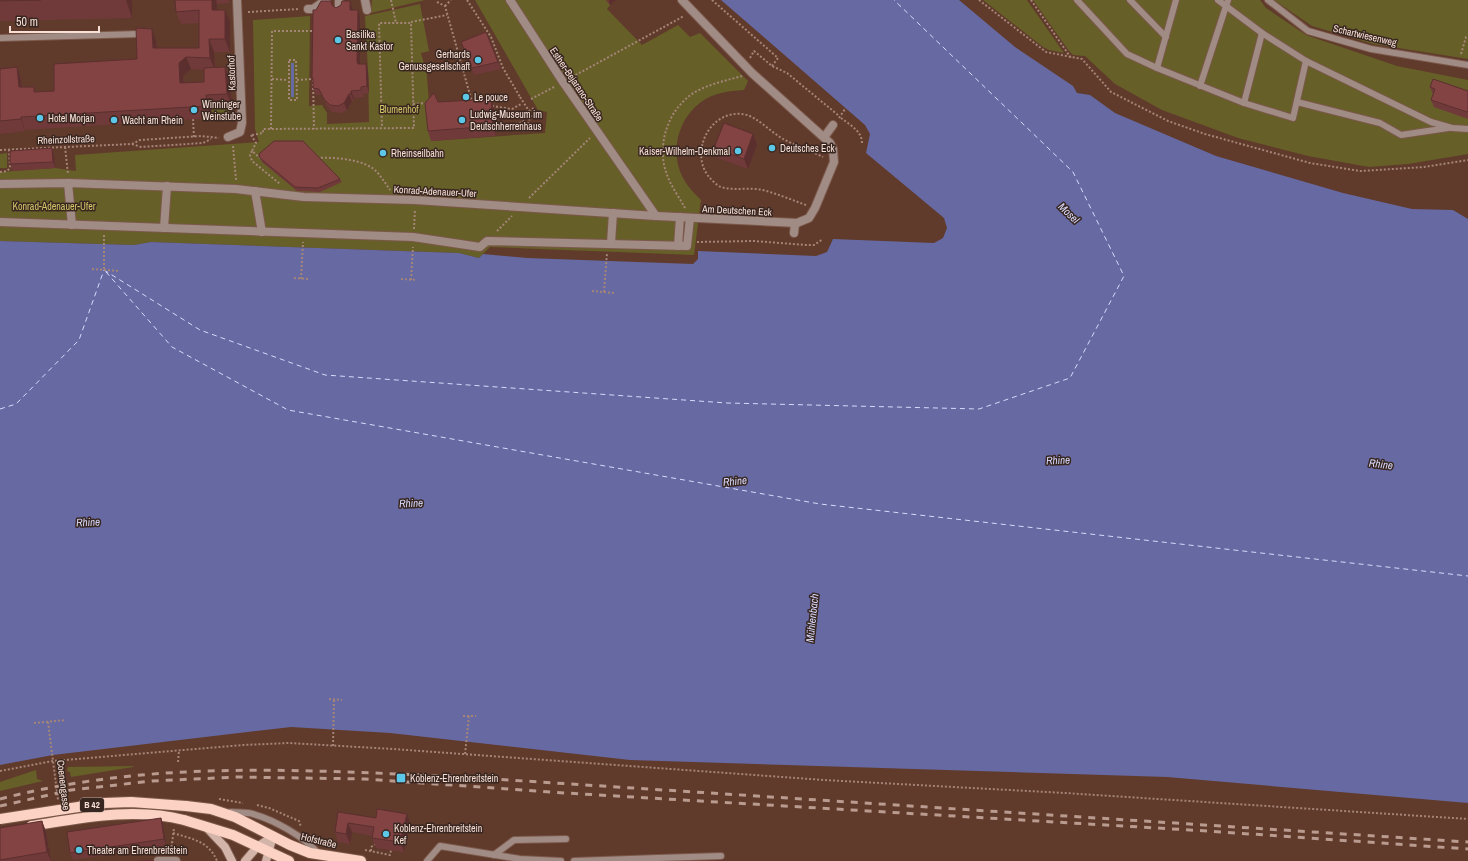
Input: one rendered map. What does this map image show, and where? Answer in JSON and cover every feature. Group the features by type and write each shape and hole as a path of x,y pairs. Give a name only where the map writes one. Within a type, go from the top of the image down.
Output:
{"main road":[{"name":"B 42","path":"0,819 118,802 186,806 220,812 249,823 273,836"},
{"name":"B 42","path":"21,828 115,814 153,814 204,825 257,847 268,857 289,861"},
{"path":"204,825 220,841 232,861"},
{"path":"245,861 257,847 273,836"},
{"path":"268,857 273,836"},
{"name":"Hofstraße","path":"273,836 290,845 319,855 361,861"}],"street":[{"name":"Kastorhof","path":"228,137 240,132 242,123 237,0"},
{"path":"311,9 326,0"},
{"path":"365,0 367,10"},
{"name":"Esther-Bejarano-Straße","path":"510,0 563,82 597,131"},
{"path":"682,0 752,73 824,136 833,149 834,162 815,208 809,218 795,223 794,233"},
{"path":"824,136 833,125"},
{"path":"597,131 656,216"},
{"path":"68,183 72,225"},
{"name":"Konrad-Adenauer-Ufer","path":"0,184 68,183 166,186 255,191 290,195 522,206 690,218"},
{"path":"164,228 166,186"},
{"path":"255,191 262,232"},
{"path":"609,243 613,213"},
{"path":"678,246 680,217"},
{"path":"0,222 262,232 413,240 480,247 487,241 687,246 690,218"},
{"name":"Am Deutschen Eck","path":"690,218 795,223"},
{"path":"158,861 176,861"}],"lane":[{"path":"1077,0 1127,54 1157,68 1244,103 1293,118 1306,61"},
{"path":"1130,0 1166,37"},
{"path":"1157,68 1176,0"},
{"path":"1218,0 1262,34 1306,61 1431,122 1452,128"},
{"path":"1200,86 1228,0"},
{"name":"Schartwiesenweg","path":"1268,0 1308,31 1372,49 1468,65"},
{"path":"0,38 139,34"},
{"path":"1244,103 1262,34"},
{"path":"1297,102 1380,123 1400,135 1452,128 1468,129"},
{"path":"220,812 252,814 268,820 303,839 319,855"},
{"path":"494,855 514,840 566,839"},
{"path":"427,861 440,846 520,860 561,861"},
{"path":"574,861 721,856"}],"path":[{"path":"391,0 396,23"},
{"path":"445,6 451,0"},
{"path":"467,0 491,37 503,68 529,111"},
{"path":"712,0 778,58 772,66"},
{"path":"979,0 1046,52 1082,59 1111,92 1168,121 1253,149 1310,163 1360,171 1424,167 1468,160"},
{"path":"1031,0 1071,58"},
{"path":"437,2 445,6"},
{"path":"445,6 472,102"},
{"path":"238,13 311,9 313,32 272,31 271,129"},
{"path":"532,99 674,23 692,11"},
{"path":"382,127 379,23 411,22 447,15"},
{"path":"252,135 263,133 263,129 382,127 414,128 411,22"},
{"path":"1458,63 1466,37 1468,36"},
{"path":"754,51 772,66 787,72 858,132 862,138 862,143"},
{"path":"288,60 296,60 297,80 296,100 289,100 288,60"},
{"name":"Am Deutschen Eck","path":"690,218 667,173 663,159 664,139 672,115 684,100 700,89 752,73"},
{"path":"313,74 314,129"},
{"path":"272,79 288,80"},
{"path":"297,80 313,79"},
{"path":"464,103 472,102 479,104"},
{"path":"413,104 433,103"},
{"path":"486,105 512,109 521,104"},
{"path":"496,129 524,122 529,111 534,108 536,113 532,115 528,124 529,130 521,131 520,124"},
{"path":"841,115 845,109"},
{"path":"815,208 763,190 720,187 713,181 703,166 701,148 703,139 708,131 721,118 739,114 748,115 784,140 834,162"},
{"path":"193,119 194,137"},
{"name":"Esther-Bejarano-Straße","path":"487,241 597,131"},
{"path":"228,137 236,190"},
{"name":"Rheinzollstraße","path":"0,150 132,144 140,140 170,138 228,137"},
{"path":"170,138 170,145"},
{"name":"Rheinzollstraße","path":"132,144 141,148 203,143 213,138"},
{"path":"256,143 250,155 252,161 287,190 290,195"},
{"path":"65,147 68,172"},
{"path":"0,172 7,171 10,168 9,149"},
{"path":"252,151 260,158"},
{"path":"316,158 334,156 356,161 376,171 397,199"},
{"path":"411,280 415,200"},
{"path":"104,231 104,270"},
{"path":"301,279 303,238"},
{"path":"695,242 754,241 814,245 823,239"},
{"path":"604,292 609,243"},
{"path":"92,269 120,271"},
{"path":"294,278 309,280"},
{"path":"401,279 417,280"},
{"path":"592,291 614,293"},
{"path":"329,699 342,700"},
{"path":"333,746 334,699"},
{"path":"463,716 476,716"},
{"path":"465,754 468,716"},
{"path":"34,723 66,720"},
{"name":"Coenengasse","path":"48,722 58,803"},
{"path":"0,771 53,761 138,753 289,743 824,780 1065,793 1468,820"},
{"path":"178,762 179,751"},
{"path":"171,848 173,834 192,838 208,846 217,861"},
{"path":"370,851 371,847 376,844"},
{"path":"381,853 390,855 391,850"}],"green space":[{"path":"372,0 425,0 371,13"},
{"name":"Blumenhof","path":"475,0 606,0 610,5 607,9 642,45 678,25 690,37 700,33 748,81 744,90 716,95 701,102 687,117 678,136 678,166 686,183 701,200 694,255 490,247 479,258 459,253 151,242 134,245 0,241 0,172 55,168 76,171 75,155 259,142 255,129 253,20 310,16 309,106 322,105 327,113 327,124 369,122 365,16 420,4 429,51 421,53 424,64 426,64 432,141 545,133 547,112 538,110"},
{"path":"983,0 1027,0 1064,53 1049,50 1043,47"},
{"path":"1033,0 1260,0 1266,8 1306,35 1397,66 1468,80 1468,154 1408,164 1369,167 1308,156 1238,138 1162,110 1115,84 1085,56 1073,55 1069,51"},
{"path":"1274,0 1468,0 1468,59 1373,44 1312,26"},
{"path":"232,107 226,117 212,118 211,108"},
{"path":"7,153 7,168 0,168 0,154"},
{"path":"133,766 71,777 70,772 67,771 68,767"},
{"path":"36,770 37,779 43,781 0,791 0,782"}],"water":[{"path":"721,0 959,0 1015,47 1073,86 1077,93 1090,95 1115,113 1216,156 1343,193 1412,209 1453,210 1468,219 1468,803 1167,777 630,760 390,733 291,727 53,755 0,765 0,241 134,245 151,242 459,253 479,258 483,254 527,258 693,264 698,259 698,251 816,256 827,252 833,239 934,243 943,238 947,228 944,218 866,153 870,134 865,125"},
{"path":"291,63 294,63 294,97 291,97"}],"building":[{"path":"0,0 41,0 0,1"},
{"path":"175,0 212,0 212,10 225,10 225,39 209,39 210,58 186,57 179,63 180,83 204,82 204,68 225,67 227,94 206,95 207,106 21,117 21,119 0,121 0,69 17,67 19,87 34,87 34,92 54,91 54,64 137,59 136,28 152,29 153,48 199,48 199,10 176,12"},
{"name":"Basilika Sankt Kastor","path":"321,1 331,1 332,5 336,8 341,5 342,1 350,1 350,10 358,10 357,61 358,64 366,64 367,86 361,87 361,90 351,91 351,94 349,94 344,103 338,106 330,105 324,99 319,89 313,88 313,10 316,10"},
{"path":"486,32 498,62 472,68 461,42"},
{"path":"1433,79 1468,91 1467,112 1431,100 1435,89 1430,87"},
{"path":"434,93 438,102 491,99 493,126 428,131 425,103"},
{"path":"724,123 753,134 744,159 714,148"},
{"path":"274,141 303,141 340,179 318,188 295,187 260,158 259,154"},
{"path":"52,148 53,162 10,164 10,151"},
{"path":"377,809 407,814 400,842 372,838 374,827 348,823 346,834 335,832 338,812 376,818"},
{"path":"161,818 164,839 70,853 67,832"},
{"path":"42,821 47,852 0,860 0,828"}],"ferry route":[{"path":"104,270 200,330 325,375 727,403 979,409 1070,378 1124,276 1073,172 894,0"},
{"path":"0,409 16,404 79,340 104,270"},
{"path":"106,272 172,347 288,410 820,504 1468,576"}],"railway":[{"path":"0,799 56,787 112,778 167,773 278,770 447,776 1468,842"},
{"path":"0,806 71,790 152,781 237,777 365,779 565,793 1207,831 1468,849"}],"place":[{"name":"Basilika Sankt Kastor","path":"338,40"},
{"name":"Gerhards Genussgesellschaft","path":"478,60"},
{"name":"Le pouce","path":"466,97"},
{"name":"Winninger Weinstube","path":"194,110"},
{"name":"Hotel Morjan","path":"40,118"},
{"name":"Wacht am Rhein","path":"114,120"},
{"name":"Ludwig-Museum im Deutschherrenhaus","path":"462,120"},
{"name":"Deutsches Eck","path":"772,148"},
{"name":"Kaiser-Wilhelm-Denkmal","path":"738,151"},
{"name":"Rheinseilbahn","path":"383,153"},
{"name":"Koblenz-Ehrenbreitstein","path":"401,778"},
{"name":"Koblenz-Ehrenbreitstein Kef","path":"386,834"},
{"name":"Theater am Ehrenbreitstein","path":"79,850"}],"water label":[{"name":"Mosel","path":"1069,213"},
{"name":"Rhine","path":"1058,460"},
{"name":"Rhine","path":"1381,464"},
{"name":"Rhine","path":"735,481"},
{"name":"Rhine","path":"411,503"},
{"name":"Rhine","path":"88,522"},
{"name":"Mühlenbach","path":"812,618"}]}
